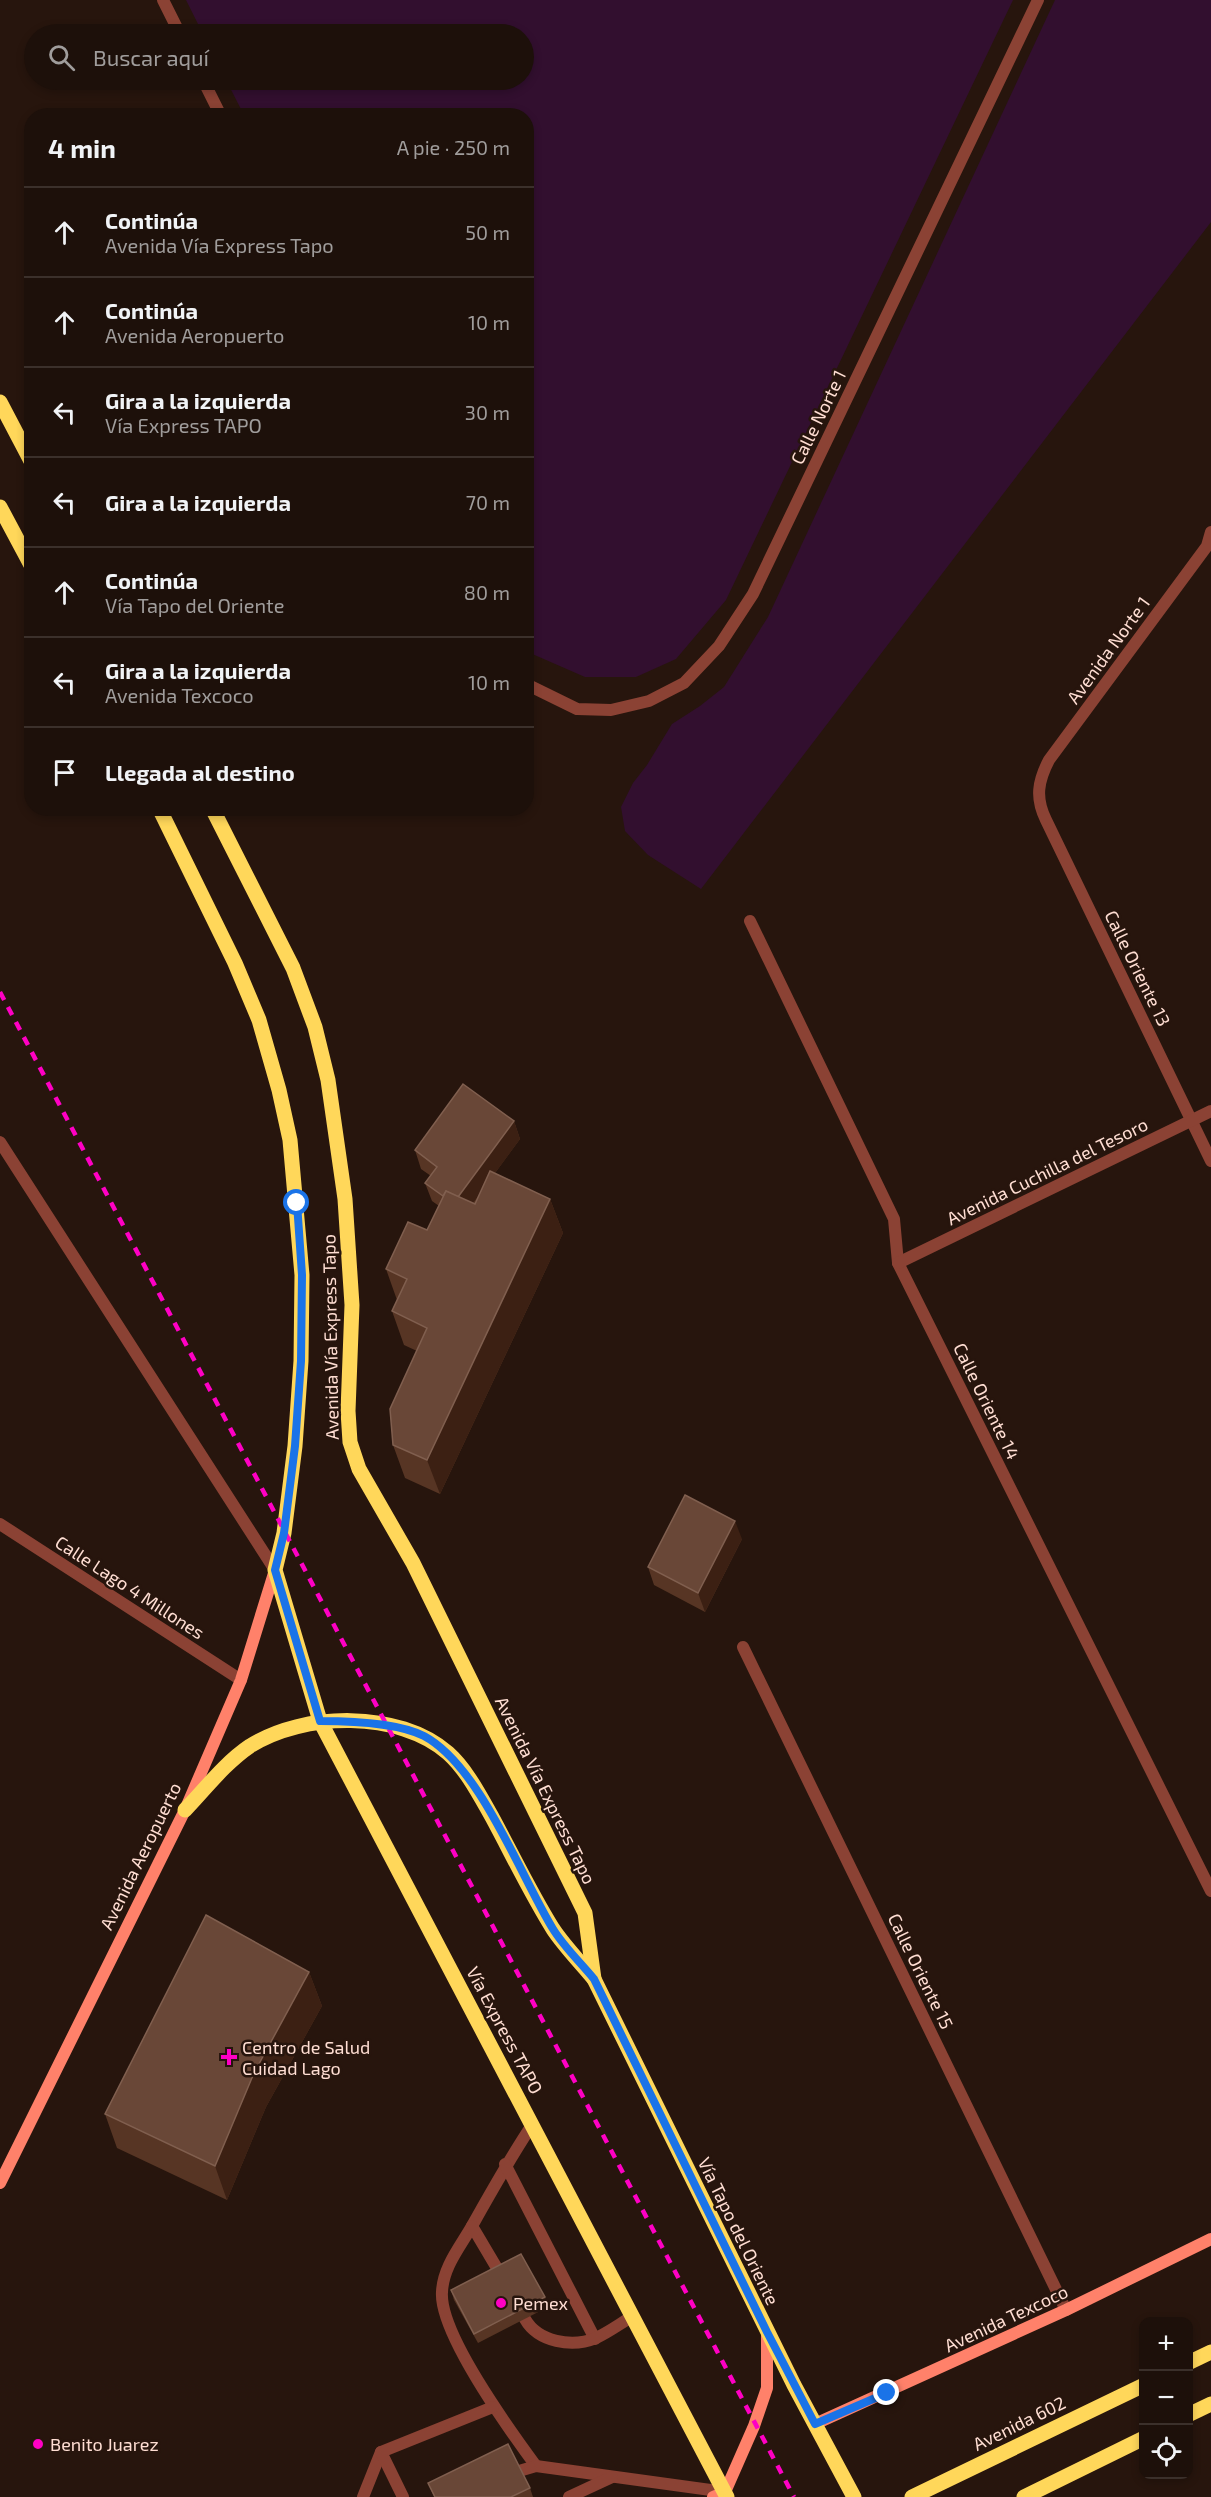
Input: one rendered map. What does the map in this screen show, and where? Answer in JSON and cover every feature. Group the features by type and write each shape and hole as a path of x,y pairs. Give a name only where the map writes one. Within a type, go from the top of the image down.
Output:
{"main road":[{"path":"0,402 24,448"},
{"path":"0,507 24,552"},
{"name":"Avenida Vía Express Tapo","path":"163,816 231,954 259,1020 279,1090 290,1140 302,1275 301,1361 295,1446 284,1533"},
{"name":"Avenida Vía Express Tapo","path":"216,816 293,968 315,1027 328,1080 345,1200 352,1305 348,1411 353,1451 359,1469 413,1563 585,1913 594,1979"},
{"name":"Avenida Aeropuerto","path":"0,2183 185,1810 241,1680 284,1533"},
{"name":"Vía Express TAPO","path":"275,1570 320,1721 633,2316 722,2495"},
{"path":"185,1810 229,1764 250,1747 274,1734 320,1721 358,1721 423,1736 449,1754 474,1785 554,1931 594,1979"},
{"name":"Vía Tapo del Oriente","path":"594,1979 767,2332 854,2497"},
{"name":"Avenida Texcoco","path":"815,2424 1065,2310 1211,2239"},
{"path":"722,2495 754,2426 767,2388 769,2362 767,2332"},
{"path":"1193,2361 1211,2352"},
{"name":"Avenida 602","path":"912,2497 1139,2387"},
{"path":"1193,2413 1211,2404"},
{"path":"1024,2497 1139,2440"}],"street":[{"path":"163,0 175,24"},
{"name":"Calle Norte 1","path":"534,688 577,709 611,710 649,701 684,683 719,646 753,594 1038,0"},
{"path":"208,90 217,108"},
{"name":"Avenida Norte 1","path":"1038,790 1041,776 1049,760 1207,546 1211,532"},
{"name":"Calle Oriente 13","path":"1038,790 1039,806 1211,1161"},
{"name":"Calle Oriente 14","path":"750,921 894,1219 898,1263 1211,1891"},
{"name":"Avenida Cuchilla del Tesoro","path":"898,1263 1211,1111"},
{"path":"0,1142 275,1570"},
{"name":"Calle Lago 4 Millones","path":"0,1524 241,1680"},
{"name":"Calle Oriente 15","path":"743,1647 1065,2310"},
{"path":"532,2125 505,2164 447,2269 442,2293 445,2318 493,2407 536,2466"},
{"path":"505,2164 595,2339"},
{"path":"472,2226 501,2275"},
{"path":"525,2319 530,2328 550,2340 570,2343 595,2339 633,2316"},
{"path":"363,2497 381,2452 493,2407"},
{"path":"381,2452 403,2497"},
{"path":"519,2471 536,2466 722,2495"},
{"path":"569,2497 613,2477"}],"shaded area":[{"path":"186,0 1013,0 726,600 676,659 636,677 585,677 534,655 534,108 240,108 231,90 534,90 534,24 198,24"},
{"path":"1055,0 1211,0 1211,222 701,889 648,855 625,831 621,807 633,783 672,724 724,687 768,617"}],"building":[{"path":"463,1084 514,1121 458,1197 446,1191 443,1196 425,1183 437,1167 415,1150"},
{"path":"490,1171 550,1199 427,1460 393,1445 390,1409 427,1328 392,1311 407,1279 386,1269 408,1222 427,1230 446,1191 475,1204"},
{"path":"685,1495 735,1521 698,1593 648,1567"},
{"name":"Centro de Salud Cuidad Lago","path":"206,1915 309,1972 254,2073 215,2166 105,2114"},
{"name":"Pemex","path":"521,2254 545,2297 474,2334 451,2290"},
{"path":"508,2444 530,2488 511,2497 435,2497 428,2483"}],"railway":[{"path":"0,992 794,2497"}],"place":[{"name":"Centro de Salud Cuidad Lago","path":"229,2057"},
{"name":"Pemex","path":"501,2303"},
{"name":"Benito Juarez","path":"38,2444"}],"route":[{"path":"297,1203 302,1275 301,1361 295,1446 284,1533 275,1570 320,1721 358,1721 386,1726 423,1736 449,1754 474,1785 554,1931 594,1979 767,2332 815,2424 887,2393"}]}
